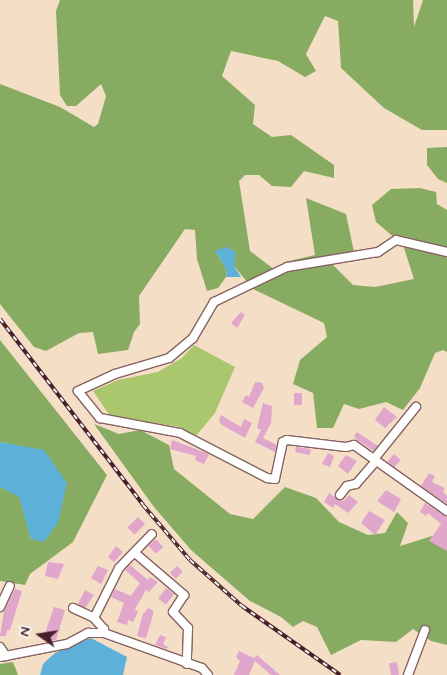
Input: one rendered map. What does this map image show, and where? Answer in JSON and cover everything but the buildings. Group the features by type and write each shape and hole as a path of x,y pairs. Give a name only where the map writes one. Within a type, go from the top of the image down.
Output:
{"street":[{"path":"447,252 396,240 378,252 287,267 214,302 193,338 169,358 116,374 78,390 100,418 180,433 267,478 275,479 283,442 287,440 346,447 354,445 447,511"},
{"path":"340,495 347,486 356,484 416,407"},
{"path":"94,618 113,577 152,534"},
{"path":"135,553 184,595 173,612 188,628 187,664"},
{"path":"0,607 10,586"},
{"path":"73,608 94,618 104,629 104,633"},
{"path":"408,675 425,630"},
{"path":"0,647 3,657 67,644 88,633 104,633 202,668 208,675"}],"green space":[{"path":"60,0 413,0 414,27 423,0 447,0 447,130 422,130 384,108 341,68 338,21 325,16 306,54 316,71 305,77 278,61 231,51 222,76 255,105 253,124 272,137 291,135 334,165 334,178 304,171 291,187 272,186 259,175 245,175 239,181 250,251 275,270 285,262 315,255 306,198 346,214 354,252 332,264 353,285 375,287 414,279 403,245 376,222 372,205 391,189 420,188 436,192 437,204 447,210 447,352 443,350 435,353 420,388 403,410 386,402 359,409 344,404 333,428 317,428 313,393 293,384 300,360 327,337 324,323 253,289 234,266 215,251 227,270 226,277 218,288 207,291 197,259 195,230 185,229 139,296 140,324 134,332 128,350 98,354 93,332 79,333 46,351 34,347 0,304 0,84 60,107 94,127 98,124 106,96 101,84 76,106 67,106 60,95 56,11"},
{"path":"447,147 447,183 438,179 427,165 427,148"},
{"path":"0,340 107,475 73,542 30,574 25,585 0,581 0,487 20,497 31,539 44,451 0,442"},
{"path":"194,345 235,367 215,413 195,437 180,427 110,416 93,391 118,380 158,372 182,358"},
{"path":"94,424 119,434 140,430 169,445 174,469 230,514 253,519 285,487 316,498 339,522 368,535 385,533 397,512 408,523 400,546 432,536 447,545 447,645 431,641 413,629 396,642 361,640 331,655 317,627 303,621 293,627 281,617 250,601 191,550 154,507"},
{"path":"13,662 18,675 0,675 0,664"}],"water":[{"path":"226,247 236,252 234,266 241,277 226,277 227,270 215,251"},
{"path":"0,442 44,450 67,483 58,523 44,542 31,539 19,497 0,487"},
{"path":"91,638 127,657 123,675 40,675 43,664 55,653"}],"railway":[{"path":"0,319 143,505 190,560 242,606 340,675"}]}
